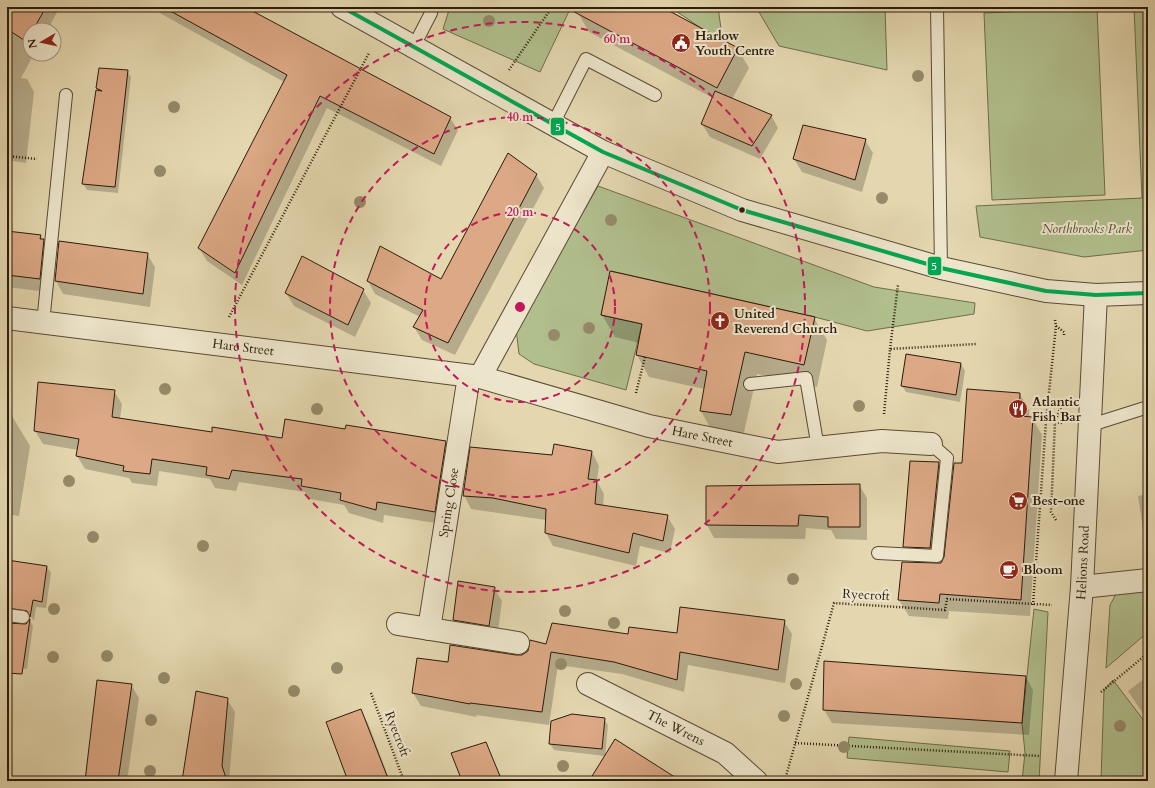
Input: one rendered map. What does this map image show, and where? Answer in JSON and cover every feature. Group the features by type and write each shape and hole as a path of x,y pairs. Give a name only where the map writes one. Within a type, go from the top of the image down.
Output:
{"street":[{"path":"342,7 603,152 742,210 941,268 1046,291 1096,295 1148,293"},
{"path":"475,376 603,152"},
{"name":"Helions Road","path":"1066,781 1082,587 1091,425 1096,295"},
{"name":"Hare Street","path":"7,318 475,376 649,426 778,452 882,441 931,444"},
{"name":"Spring Close","path":"429,629 475,376"},
{"path":"1082,587 1148,580"},
{"path":"398,624 518,643"},
{"name":"The Wrens","path":"588,684 725,753 756,781"}],"lane":[{"path":"414,46 431,13 432,7"},
{"path":"937,7 941,268"},
{"path":"553,124 586,59 655,95"},
{"path":"43,323 66,95"},
{"path":"750,384 806,378 818,448"},
{"path":"1091,425 1148,407"},
{"path":"878,553 937,556 947,458 931,444"},
{"path":"7,615 23,617"}],"path":[{"path":"495,91 552,7"},
{"path":"215,344 382,28"},
{"path":"7,156 59,162"},
{"path":"1046,291 1056,326 1046,421 1033,605 1052,605"},
{"path":"882,441 890,349 896,302"},
{"path":"890,349 976,344"},
{"path":"629,420 645,357"},
{"name":"Ryecroft","path":"785,781 834,603 945,610 947,599 1033,605"},
{"path":"1072,717 1148,653"},
{"name":"Ryecroft","path":"371,693 404,781"},
{"path":"795,743 1041,756"}],"green space":[{"path":"450,7 571,7 540,72 443,29"},
{"path":"670,7 718,7 723,43"},
{"path":"756,7 885,7 887,70 779,46"},
{"name":"Northbrooks Park","path":"1134,7 1148,7 1148,250 1084,257 980,237 976,206 1142,198"},
{"path":"1097,8 1105,195 992,200 984,13"},
{"path":"598,186 874,287 975,303 974,314 867,331 815,317 611,271 601,315 642,324 626,390 534,364 519,354 516,329"},
{"path":"1148,588 1148,632 1106,668 1110,605 1116,594"},
{"path":"1034,609 1048,612 1039,781 1022,781 1025,753 1022,723"},
{"path":"1113,680 1148,726 1148,781 1101,781 1104,690"},
{"path":"849,737 1010,751 1008,772 847,758"}],"building":[{"path":"7,7 46,7 38,22 22,22 22,39 7,29"},
{"path":"163,7 245,7 451,117 434,154 320,96 235,273 198,248 287,75"},
{"name":"Harlow Youth Centre","path":"565,7 662,7 738,48 717,88"},
{"path":"99,68 128,70 115,187 82,184 96,90 102,91 96,88"},
{"path":"715,91 772,115 752,146 701,124"},
{"path":"803,125 866,139 855,180 793,159"},
{"path":"508,153 537,174 448,343 413,327 423,310 367,281 380,246 441,279"},
{"path":"7,231 41,235 40,239 44,239 40,279 7,275"},
{"path":"59,241 148,253 143,294 55,281"},
{"path":"302,256 364,289 348,325 285,293"},
{"name":"United Reverend Church","path":"610,271 815,317 804,365 745,352 731,415 700,411 707,371 636,355 642,324 601,315"},
{"path":"906,354 961,363 956,395 901,386"},
{"path":"38,382 115,390 112,417 212,432 212,427 282,438 285,419 345,429 346,425 446,441 435,512 377,502 376,510 340,500 341,493 301,486 302,479 232,470 229,479 206,475 207,467 152,459 150,474 123,471 124,466 76,456 79,439 34,431"},
{"path":"967,389 1020,393 1019,416 1033,417 1021,600 940,594 939,603 898,600 902,562 941,563 944,557 954,463 962,463"},
{"path":"554,444 592,451 588,479 597,480 595,504 668,515 663,541 633,533 629,553 545,533 546,509 493,498 463,496 470,447 552,455"},
{"path":"910,461 939,462 930,548 903,547"},
{"path":"860,484 860,527 828,527 828,517 799,515 798,526 706,525 706,486"},
{"path":"7,560 47,566 42,602 33,600 30,617 27,611 7,608"},
{"path":"458,581 495,587 489,626 453,620"},
{"path":"680,607 785,620 778,670 680,652 677,680 614,662 551,652 542,712 470,704 412,693 417,658 448,662 450,645 522,655 528,651 530,640 546,644 552,623 628,634 629,627 677,633"},
{"path":"30,619 22,674 7,673 7,623 26,624"},
{"path":"824,661 1026,676 1022,723 823,710"},
{"path":"97,680 132,684 118,781 85,781"},
{"path":"196,691 228,698 222,766 227,781 182,781"},
{"path":"361,709 389,781 348,781 326,722"},
{"path":"572,714 605,718 602,749 549,744 551,721"},
{"path":"615,739 681,781 589,781"},
{"path":"486,742 502,781 462,781 451,753"}],"transit line":[{"name":"5","path":"342,7 603,152 742,210 941,268 1046,291 1096,295 1148,293"}],"place":[{"name":"Harlow Youth Centre","path":"681,43"},
{"name":"United Reverend Church","path":"720,321"},
{"name":"Atlantic Fish Bar","path":"1018,409"},
{"name":"Best-one","path":"1018,501"},
{"name":"Bloom","path":"1009,570"}]}
